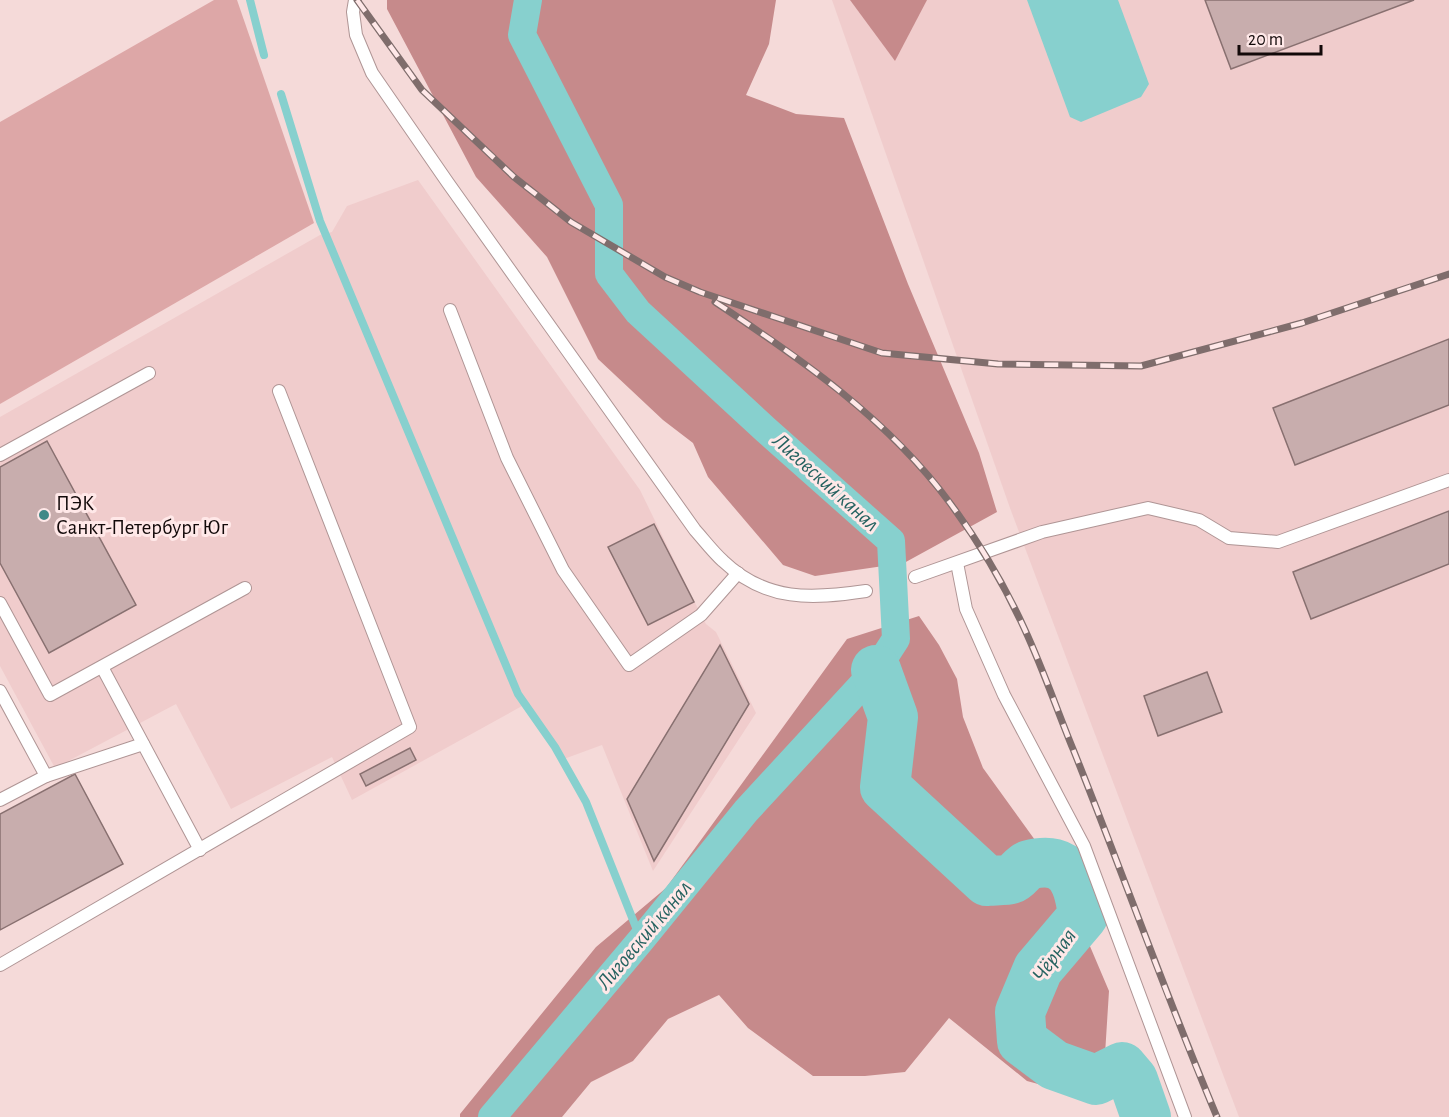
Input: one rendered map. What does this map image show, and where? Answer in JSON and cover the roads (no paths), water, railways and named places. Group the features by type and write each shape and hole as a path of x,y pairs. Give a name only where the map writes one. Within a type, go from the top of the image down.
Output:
{"lane":[{"path":"355,0 353,12 356,34 372,73 695,530 723,561 764,588 795,597 834,596 866,591"},
{"path":"450,310 507,458 563,570 629,665 701,615 738,573"},
{"path":"0,455 149,373"},
{"path":"0,965 410,727 279,391"},
{"path":"915,577 1042,532 1148,508 1199,520 1228,538 1278,542 1449,480"},
{"path":"957,563 966,609 1004,695 1084,846 1185,1117"},
{"path":"0,603 50,695 245,588"},
{"path":"102,667 200,850"},
{"path":"0,691 46,776"},
{"path":"0,801 46,776 143,744"}],"water":[{"path":"1027,0 1118,0 1149,84 1141,97 1081,122 1070,117"}],"waterway":[{"path":"250,0 264,55"},
{"name":"Лиговский канал","path":"492,1117 746,811 876,670 896,639 891,541 638,312 609,274 609,205 522,35 528,0"},
{"path":"281,94 320,221 518,694 555,747 586,802 641,940"},
{"name":"Чёрная","path":"876,670 893,717 885,787 987,881 1011,879 1027,866 1043,863 1063,868 1075,882 1083,916 1038,969 1020,1012 1022,1041 1054,1065 1096,1080 1122,1067 1133,1080 1146,1117"}],"railway":[{"path":"357,0 422,90 514,177 571,222 665,277 700,292 882,353 998,364 1141,366 1302,323 1449,274"},
{"path":"715,302 811,368 871,418 926,473 961,518 981,549 1009,597 1038,660 1217,1117"}],"place":[{"name":"ПЭК Санкт-Петербург Юг","path":"44,515"}]}
